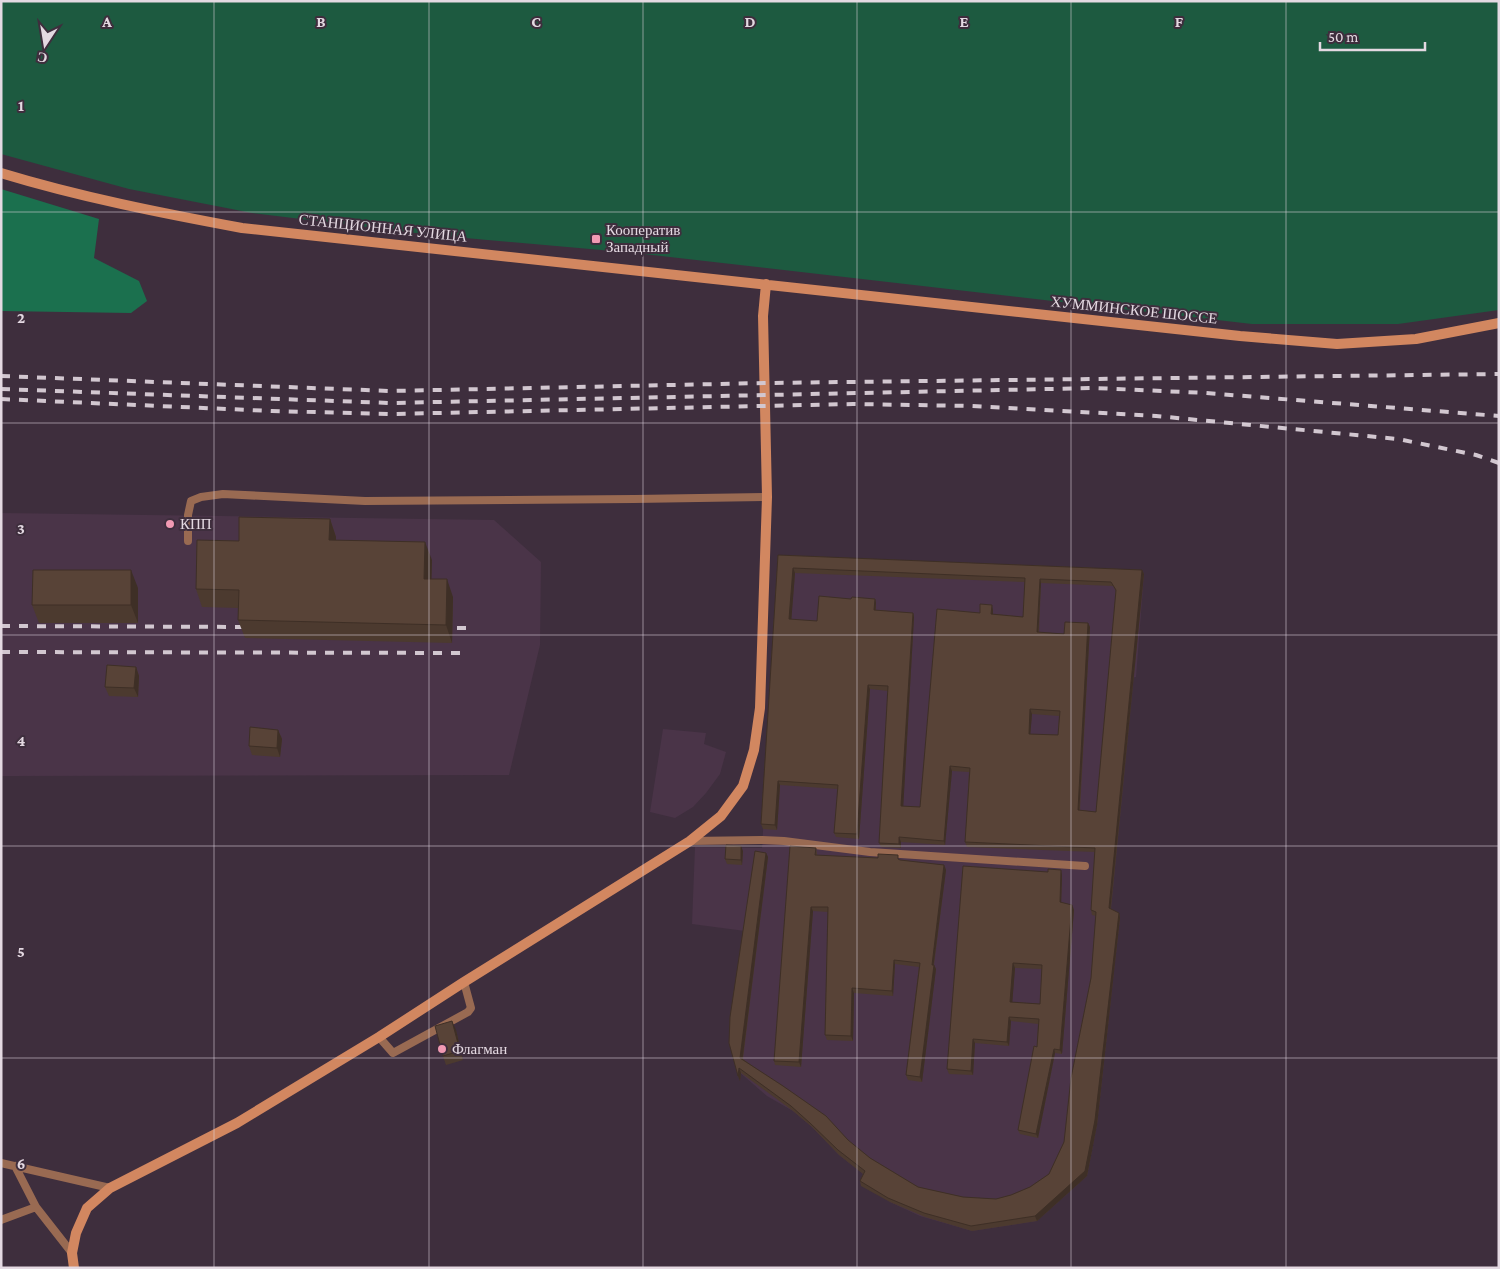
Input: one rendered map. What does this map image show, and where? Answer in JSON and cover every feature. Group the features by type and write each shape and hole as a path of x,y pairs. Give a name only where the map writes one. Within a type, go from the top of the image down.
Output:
{"main road":[{"name":"СТАНЦИОННАЯ УЛИЦА","path":"1,173 37,184 151,211 242,228 766,284"},
{"name":"ХУММИНСКОЕ ШОССЕ","path":"766,284 1230,335 1337,344 1416,339 1499,323"},
{"path":"74,1268 72,1253 76,1232 87,1208 110,1188 176,1156 237,1123 379,1037 690,841 721,816 743,786 754,750 760,708 767,497 763,316 766,284"}],"lane":[{"path":"188,541 188,515 192,501 201,497 223,494 365,501 767,497"},
{"path":"690,841 784,841 870,852 1085,866"},
{"path":"379,1037 393,1053 468,1012 471,1008 464,982"},
{"path":"1,1163 110,1188"},
{"path":"15,1166 36,1207 72,1253"},
{"path":"1,1220 36,1207"}],"shaded area":[{"path":"1,513 494,520 541,562 540,645 509,775 1,776"},
{"path":"779,560 1144,574 1136,677 1127,679 1110,912 1120,918 1097,1125 1087,1176 1037,1221 972,1231 920,1216 890,1202 866,1176 839,1155 812,1127 793,1111 767,1096 737,1070 745,931 692,924 695,847 762,848"},
{"path":"663,729 706,733 704,744 726,752 720,774 706,793 693,807 675,818 650,812"}],"green space":[{"path":"1,1 1499,1 1499,310 1398,324 1252,324 635,253 432,235 252,213 129,189 1,154"},
{"path":"1,189 99,219 94,258 139,281 147,301 131,313 1,311"}],"building":[{"path":"239,517 330,519 329,540 425,542 424,579 447,579 446,625 238,620 239,590 196,589 197,540 239,541"},
{"path":"778,555 1142,570 1109,908 1119,913 1095,1120 1085,1171 1035,1216 971,1226 924,1213 888,1198 860,1181 865,1171 838,1150 791,1106 739,1068 738,1076 729,1043 730,1017 755,851 766,853 740,1058 826,1116 848,1140 870,1158 918,1187 963,1197 996,1199 1030,1187 1049,1174 1064,1142 1071,1078 1091,978 1096,912 1091,910 1095,848 965,842 970,768 950,766 944,841 899,837 899,844 879,843 888,686 868,685 857,834 834,833 838,785 778,781 775,825 761,824","holes":["793,568 1025,578 1023,617 991,614 992,605 980,604 980,613 937,609 920,807 901,806 913,613 874,610 875,599 819,596 817,621 789,619","1040,579 1111,582 1116,590 1096,812 1078,810 1088,623 1065,622 1064,634 1037,632","1030,709 1060,711 1058,735 1029,734"]},
{"path":"33,570 131,570 131,605 32,605"},
{"path":"107,665 136,667 134,688 105,687"},
{"path":"250,727 278,730 277,748 249,746"},
{"path":"726,845 741,846 741,860 725,859"},
{"path":"790,846 816,848 815,855 878,858 878,854 898,855 900,860 944,865 920,1077 906,1075 920,963 894,960 892,991 852,988 851,1036 825,1035 828,907 811,907 799,1062 774,1061"},
{"path":"963,866 1048,872 1048,869 1061,870 1060,902 1072,905 1060,1050 1054,1049 1036,1134 1018,1130 1034,1046 1037,1047 1039,1019 1009,1017 1007,1042 973,1039 971,1071 947,1069","holes":["1013,963 1042,965 1040,1004 1010,1002"]},
{"path":"452,1021 460,1051 443,1056 435,1026"}],"railway":[{"path":"1,376 390,391 765,383 1499,374"},
{"path":"1,389 391,403 1095,388 1206,393 1499,416"},
{"path":"1,399 272,411 391,414 853,404 972,406 1156,416 1398,439 1476,455 1499,463"},
{"path":"1,626 254,627"},
{"path":"439,628 466,628"},
{"path":"1,652 464,653"}],"place":[{"name":"Кооператив Западный","path":"596,239"},
{"name":"КПП","path":"170,524"},
{"name":"Флагман","path":"442,1049"}]}
